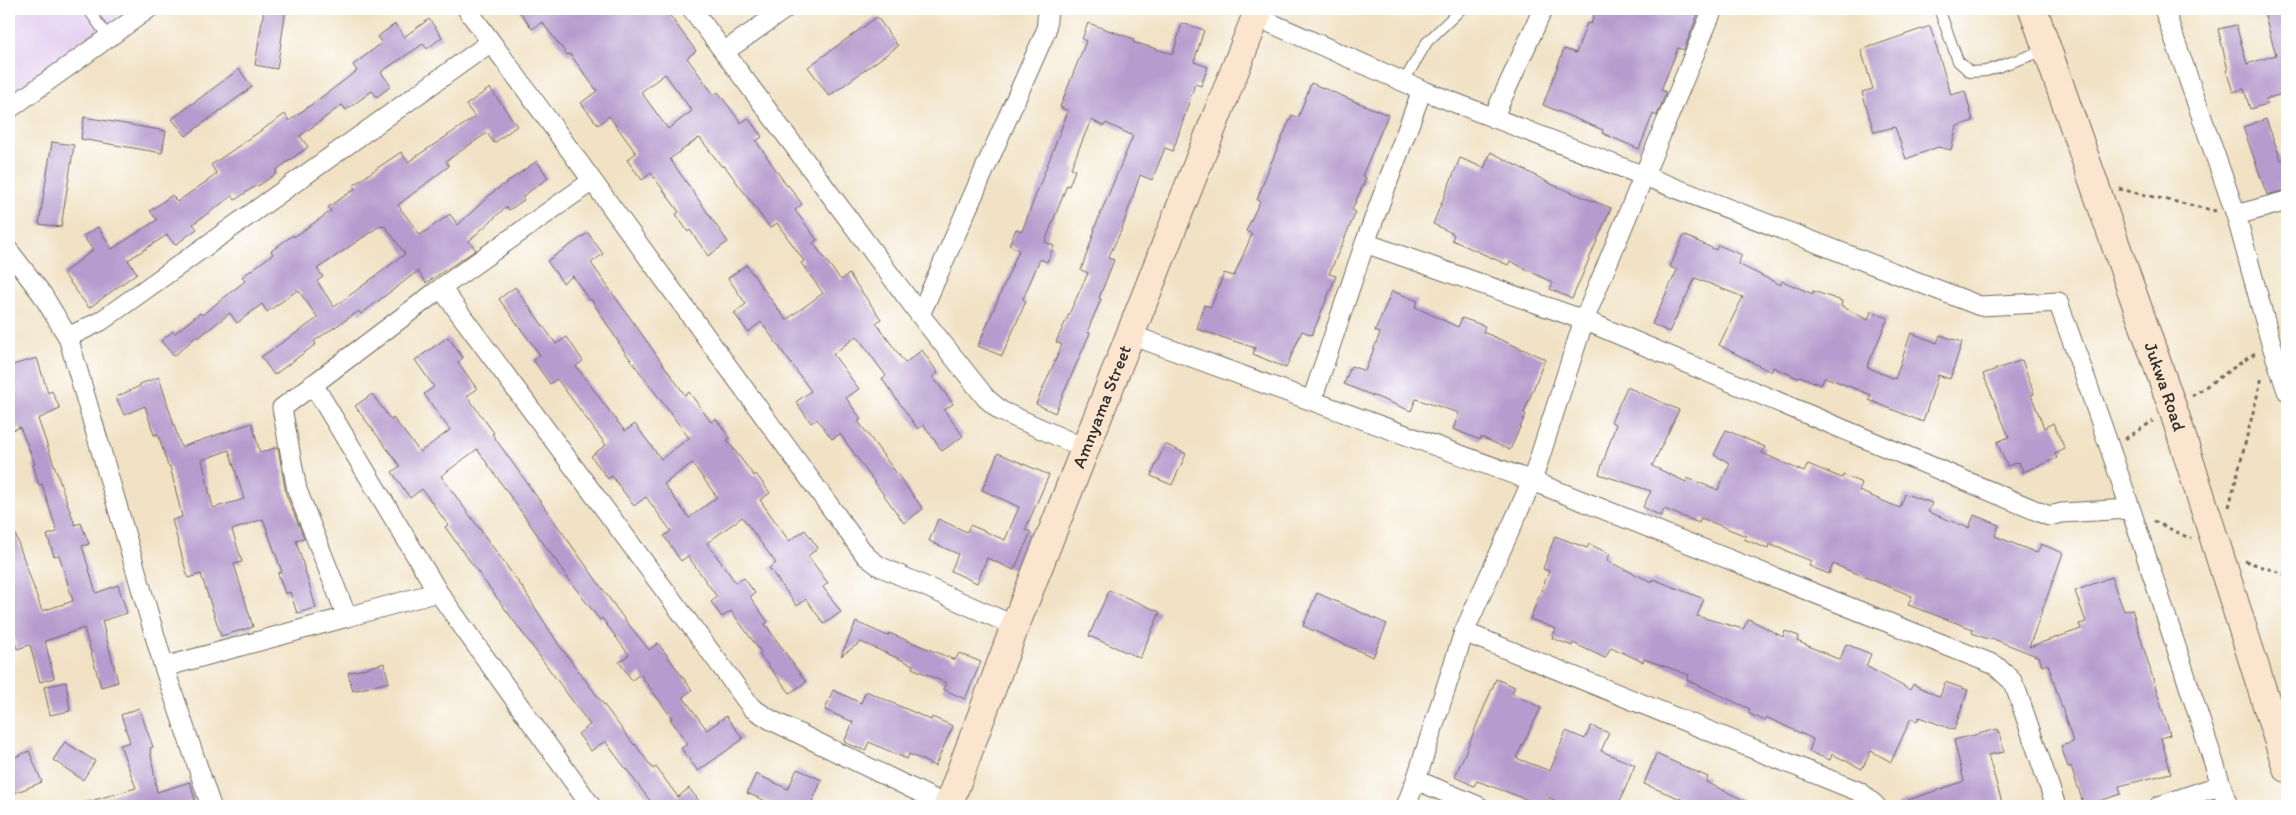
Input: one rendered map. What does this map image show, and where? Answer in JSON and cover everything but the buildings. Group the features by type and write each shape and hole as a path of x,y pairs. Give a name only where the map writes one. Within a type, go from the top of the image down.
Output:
{"street":[{"path":"9,109 148,9"},
{"path":"467,9 866,556 879,566 1015,626"},
{"path":"692,9 920,315 993,406 1084,448"},
{"path":"724,52 785,9"},
{"path":"920,315 1046,32 1048,9"},
{"path":"1492,118 1543,9"},
{"path":"1406,806 1464,632 1532,481 1584,320 1713,9"},
{"name":"Jukwa Road","path":"2033,9 2173,409 2287,768"},
{"path":"2164,9 2236,215 2271,343 2287,391"},
{"path":"1258,13 1422,90 1644,178 1980,306 2058,302 2111,447 2129,509 2228,806"},
{"name":"Amnyama Street","path":"948,806 1084,448 1131,335 1258,13"},
{"path":"68,337 100,320 491,42"},
{"path":"1312,400 1365,243 1422,90"},
{"path":"346,617 297,490 282,408 441,288 592,181"},
{"path":"2236,215 2287,201"},
{"path":"1365,243 1584,320 2049,516 2062,513 2129,509"},
{"path":"9,251 42,294 68,337 164,667 211,806"},
{"path":"441,288 752,708 771,720 948,806"},
{"path":"1131,335 1532,481 1995,665 2012,681 2018,692 2056,806"},
{"path":"313,384 438,592 591,806"},
{"path":"164,667 438,592"},
{"path":"1464,632 1860,792 1876,806"},
{"path":"1416,780 1478,806"},
{"path":"2159,806 2221,785"}],"lane":[{"path":"88,9 108,37"},
{"path":"1404,81 1427,42 1461,9"},
{"path":"1939,9 1958,61 1970,72 1986,71 2047,50"}],"path":[{"path":"2095,184 2236,215"},
{"path":"2111,447 2173,409 2271,343"},
{"path":"2227,514 2271,343"}],"shaded area":[{"path":"9,9 135,9 9,99"}]}
